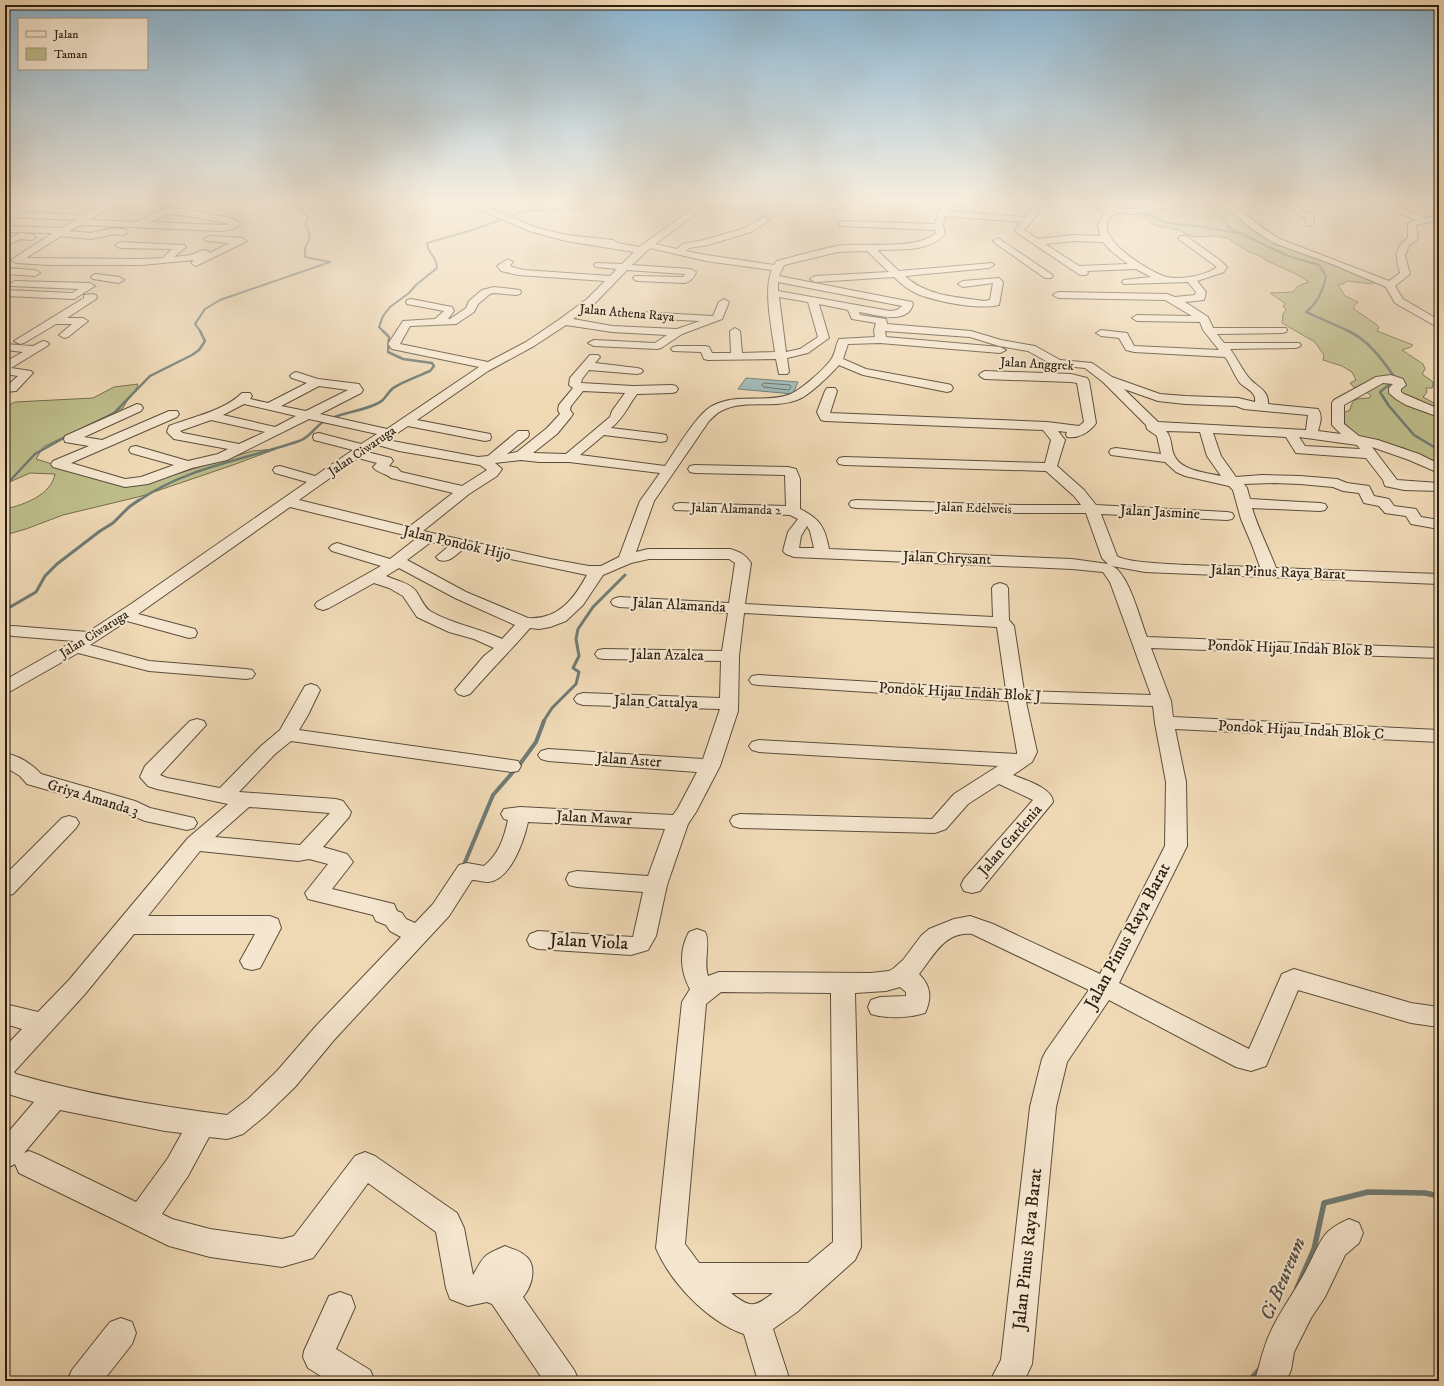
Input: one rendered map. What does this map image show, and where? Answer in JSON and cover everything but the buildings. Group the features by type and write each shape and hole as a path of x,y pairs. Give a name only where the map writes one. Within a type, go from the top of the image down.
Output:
{"street":[{"path":"114,267 96,277 119,280"},
{"path":"505,267 507,267 504,269 520,271 518,272 619,282 690,287 694,282 685,280 638,278"},
{"path":"622,267 691,272 689,277 685,280"},
{"name":"Jalan Ciwaruga","path":"5,687 83,642 360,451 406,422 450,391 530,344 619,282 626,267"},
{"path":"746,267 873,298 919,303 942,298"},
{"path":"780,267 775,273 773,293 783,372"},
{"path":"830,267 839,278"},
{"path":"889,267 904,281 922,292 942,298 984,304 995,303 998,282 996,280 963,284"},
{"path":"775,273 813,279 897,274 972,267"},
{"path":"1035,267 1048,276"},
{"path":"1073,267 1080,271 1129,267"},
{"path":"1138,267 1165,279"},
{"path":"1128,282 1165,279 1190,279 1214,273 1220,270 1222,267"},
{"path":"1344,267 1390,285 1399,301 1439,325"},
{"path":"1390,285 1405,274 1403,267"},
{"path":"5,271 47,274 38,278 5,277"},
{"path":"59,286 74,275 106,271"},
{"path":"1175,303 1200,298 1202,296 1201,292 1190,279"},
{"path":"5,289 19,282 59,286 90,286 74,296"},
{"path":"491,366 436,354 402,349 396,347 394,344 407,323 452,322 470,310 473,303 486,292 494,290 516,292"},
{"path":"5,293 92,297 20,341"},
{"path":"773,293 853,308 895,313 900,313 907,308 908,304 904,302"},
{"path":"1058,295 1167,297 1175,303 1188,308 1204,319 1209,330 1225,350 1245,381 1258,391 1262,399 1261,407"},
{"path":"677,349 706,349 708,357 781,356 801,352 824,338 813,300"},
{"path":"411,302 448,309 450,311 437,323"},
{"path":"622,314 715,318 724,302"},
{"path":"853,308 856,317 881,324 971,334 999,343 1026,346 1057,363 1088,365 1106,379 1152,426 1163,435 1169,459"},
{"name":"Jalan Athena Raya","path":"564,321 612,329 678,332 706,323 715,318"},
{"path":"1137,318 1204,319"},
{"path":"54,321 83,321 64,335"},
{"path":"880,340 879,330 881,324"},
{"path":"1197,330 1282,330"},
{"path":"736,331 737,357"},
{"path":"594,344 652,347 662,344 678,332"},
{"path":"942,345 943,332"},
{"path":"1101,333 1123,335 1130,348 1134,349 1225,350 1295,345"},
{"path":"626,560 647,502 705,418 716,409 735,403 766,402 797,396 803,393 838,360 844,347 843,341 880,340 1000,350"},
{"path":"5,347 39,347 5,367"},
{"path":"838,360 863,372 947,388"},
{"path":"637,371 590,362 576,378 575,385 580,387 633,390 672,389"},
{"path":"5,371 27,373 12,388 5,388"},
{"path":"173,414 58,464 125,483 143,481 188,465 222,457 357,390 355,387 317,382 296,376"},
{"name":"Jalan Anggrek","path":"985,376 1071,378 1083,381 1090,423 1082,430"},
{"path":"1106,379 1158,397 1185,400 1238,402 1244,405 1314,412 1314,422 1311,434"},
{"path":"1439,413 1416,405 1400,397 1395,393 1395,388 1400,385 1395,380 1380,380 1338,403 1338,424 1358,440 1371,454 1390,480 1390,483 1394,485 1439,487"},
{"path":"269,407 317,382"},
{"path":"521,456 552,432 565,418 567,414 564,410 565,405 580,387"},
{"path":"569,458 616,418 618,411 633,390"},
{"path":"831,391 823,412 826,417 1047,426 1082,430"},
{"path":"241,448 179,436 173,432 174,429 211,416 247,399 269,407 307,414 464,459 488,460 521,456 540,458 569,458 668,470"},
{"path":"104,445 70,439 137,408"},
{"path":"211,416 277,431"},
{"path":"406,422 485,437"},
{"path":"1047,426 1058,440"},
{"path":"1152,426 1311,434 1358,440 1401,452 1439,469"},
{"path":"1205,429 1214,456 1233,483 1240,488 1248,519 1260,545 1269,571"},
{"path":"1058,440 1082,430"},
{"path":"601,431 661,438"},
{"path":"488,460 523,434"},
{"path":"1290,434 1301,450 1371,454"},
{"path":"319,437 386,461 380,467 392,471 396,475 464,491"},
{"path":"844,461 1050,467 1058,440"},
{"path":"136,450 188,465"},
{"path":"1116,452 1169,459 1181,469 1190,473 1233,483 1256,478 1337,483 1343,486 1364,489 1369,500 1384,502 1390,510 1439,517"},
{"path":"411,533 464,491 492,473 495,469 488,460"},
{"name":"Jalan Pinus Raya Barat","path":"1006,1381 1016,1364 1043,1107 1055,1059 1105,987 1176,846 1176,782 1163,712 1140,642 1092,509 1079,493 1050,467"},
{"path":"695,469 791,472 793,479 792,511 808,519 817,527 822,553"},
{"path":"280,470 318,481"},
{"name":"Jalan Pondok Hijo","path":"288,502 428,537 459,539 550,564 597,571 604,570 626,560 648,554 730,554 740,558 743,564 738,608 730,656 730,704 710,766 686,812 678,822 656,885 645,936 640,944"},
{"path":"1244,503 1320,508"},
{"name":"Jalan Edelweis","path":"856,504 1020,509 1092,509"},
{"name":"Jalan Alamanda 2","path":"680,507 792,511"},
{"name":"Jalan Jasmine","path":"1092,509 1227,516"},
{"path":"1411,512 1416,521 1429,522 1439,525"},
{"name":"Jalan Chrysant","path":"808,519 799,524 791,544 791,551 797,553 1113,567"},
{"path":"323,605 374,577 395,563 428,537"},
{"path":"444,557 459,539"},
{"path":"337,548 395,563 471,600 526,623 537,625 560,619 576,603 591,583 597,571"},
{"name":"Jalan Pinus Raya Barat","path":"1113,567 1269,571 1439,579"},
{"path":"374,577 409,594 423,614 455,628 480,635 504,646"},
{"path":"740,821 935,826 942,821 961,799 1025,758 1027,752 1016,696 1006,626 1001,622 1000,588"},
{"name":"Jalan Alamanda","path":"619,602 1001,622"},
{"path":"124,615 189,633"},
{"path":"464,690 490,660 498,655 504,646 526,623"},
{"path":"14,631 83,642 149,666 246,674"},
{"name":"Pondok Hijau Indah Blok B","path":"1140,642 1439,653"},
{"name":"Jalan Azalea","path":"604,654 730,656"},
{"name":"Pondok Hijau Indah Blok J","path":"758,680 1016,696 1163,712"},
{"path":"5,1064 77,987 195,843 234,798 268,750 287,734 299,715 311,690"},
{"name":"Jalan Cattalya","path":"583,699 730,704"},
{"name":"Pondok Hijau Indah Blok C","path":"1163,712 1439,736"},
{"path":"197,724 161,760 152,771 150,777 155,781 164,784 234,798 336,806 340,809 341,812 339,817 303,852"},
{"path":"287,734 511,766"},
{"path":"759,746 1019,761"},
{"name":"Jalan Aster","path":"548,754 710,766"},
{"name":"Griya Amanda 3","path":"5,759 27,771 34,779 128,806 144,814 187,823"},
{"name":"Jalan Gardenia","path":"972,884 1043,802 1043,798 1040,796 997,775"},
{"name":"Jalan Mawar","path":"416,934 441,910 467,871 488,874 501,864 514,839 515,814 678,822"},
{"path":"5,888 69,823"},
{"path":"5,1080 8,1083 56,1097 200,1127 227,1127 234,1125 257,1107 286,1079 325,1033 376,980 416,934 398,925 394,919 384,915 386,910 316,893 342,862 339,859 303,852 195,843"},
{"path":"577,879 656,885"},
{"path":"128,925 270,925 270,928 252,961"},
{"path":"843,983 846,1247 843,1253 774,1311 756,1321 742,1318 731,1312 692,1278 670,1248 694,1002 697,995 719,982 843,983 853,984 896,979 903,975 916,961 930,940 945,931 961,925 970,925 985,930 1105,987 1245,1059 1252,1060 1257,1058 1290,981 1294,979 1325,990 1366,999 1411,1013 1439,1017"},
{"path":"697,938 693,958 693,970 703,991"},
{"name":"Jalan Viola","path":"538,940 631,946 640,944"},
{"path":"880,1007 916,1006 919,993 914,984 903,975"},
{"path":"5,1014 43,1024"},
{"path":"56,1097 17,1160 169,1232 210,1243 276,1253 294,1252 303,1248 365,1165 447,1223 450,1228 461,1288 468,1291 496,1289 563,1381"},
{"path":"141,1219 178,1166 200,1127"},
{"path":"1270,1381 1275,1370 1279,1348 1300,1307 1314,1286 1336,1245 1349,1232"},
{"path":"692,1278 814,1278"},
{"path":"340,1307 319,1351 319,1357 359,1381"},
{"path":"756,1321 767,1362 774,1381"},
{"path":"83,1381 120,1333"}],"green space":[{"path":"1280,267 1338,267 1374,282 1372,284 1346,281 1345,283 1338,285 1345,296 1358,302 1354,306 1354,309 1377,325 1379,327 1377,331 1413,345 1402,350 1423,364 1425,369 1422,374 1433,382 1433,385 1432,388 1426,388 1427,392 1423,397 1439,406 1439,463 1404,448 1362,437 1351,431 1340,417 1341,414 1350,410 1354,401 1369,398 1371,396 1366,392 1352,386 1350,383 1356,380 1352,372 1342,366 1323,360 1324,355 1315,342 1282,323 1283,314 1286,310 1283,306 1286,304 1270,293 1293,292 1298,286 1309,282"},
{"path":"138,384 123,408 43,447 36,459 126,487 160,479 252,451 276,449 142,496 63,515 5,535 5,509 20,505 36,498 48,488 55,474 30,473 5,484 5,407 15,402 93,398 114,387"}],"water":[{"path":"746,378 798,382 793,394 738,389"}],"waterway":[{"path":"201,332 195,324 205,309 220,300 316,267"},
{"path":"138,501 157,489 196,472 278,448 303,439 325,421 378,403 383,400 395,387 430,371 434,366 432,363 403,359 388,352 389,337 379,327 383,316 390,307 409,293 437,267"},
{"path":"1320,267 1326,276 1322,292 1317,301 1306,312 1351,332"},
{"path":"89,426 113,414 150,376 199,350 205,341 200,331"},
{"path":"1348,331 1369,345 1381,358 1396,379 1380,392 1389,406 1414,435 1439,450"},
{"path":"5,486 35,454 69,435"},
{"path":"5,610 36,592 45,576 57,564 100,531 113,523 129,507 139,500"},
{"path":"543,722 552,708 576,684 579,672 573,668 579,656 576,639 578,629 593,607 625,575"},
{"path":"463,867 493,795 520,764 536,742 544,721"},
{"name":"Ci Beureum","path":"1297,1288 1314,1249 1324,1203 1368,1192 1425,1193 1439,1196"},
{"name":"Ci Beureum","path":"1249,1381 1259,1370"}]}
